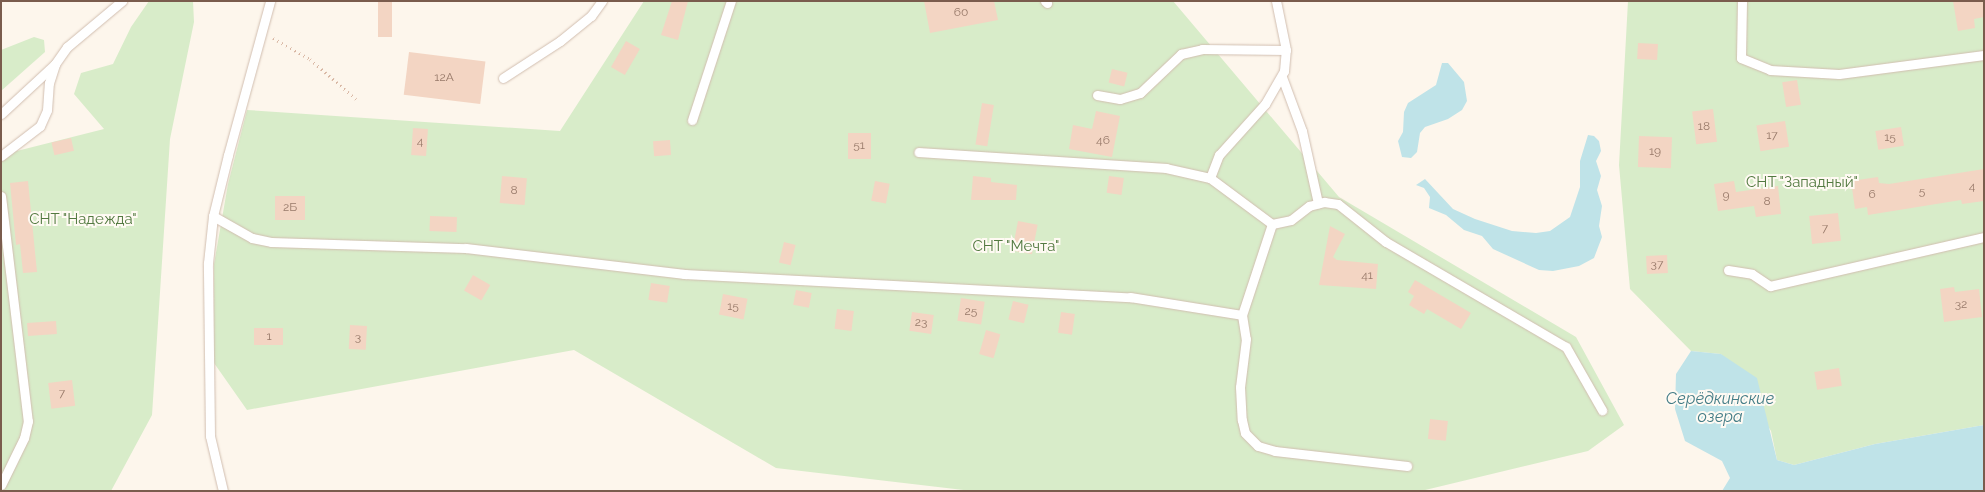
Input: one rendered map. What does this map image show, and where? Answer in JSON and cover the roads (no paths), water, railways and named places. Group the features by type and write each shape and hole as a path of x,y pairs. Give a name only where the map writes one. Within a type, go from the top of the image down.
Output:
{"lane":[{"path":"1,114 55,64 67,47 122,1"},
{"path":"223,491 210,436 208,400 208,263 213,216 270,1"},
{"path":"503,78 560,41 591,16 602,1"},
{"path":"692,120 731,1"},
{"path":"1210,178 1219,155 1266,104 1282,77 1286,50 1276,1"},
{"path":"1742,1 1741,58 1770,70 1839,74 1984,54"},
{"path":"1097,96 1120,99 1140,93 1181,54 1202,49 1286,50"},
{"path":"1,156 40,126 47,110 49,83 55,64"},
{"path":"1282,77 1302,131 1318,204"},
{"path":"919,152 1166,168 1210,178 1272,224 1291,220 1318,204 1338,204 1386,242 1478,297 1550,335 1575,359 1602,410"},
{"path":"1,196 28,421 24,438 1,485"},
{"path":"213,216 252,238 271,242 466,248 684,274 1130,297 1242,315"},
{"path":"1272,224 1242,315 1246,339 1240,387 1242,420 1245,433 1258,446 1275,451 1407,466"},
{"path":"1728,270 1752,274 1770,286 1984,238"}],"water":[{"path":"1442,63 1448,63 1464,82 1467,101 1462,110 1448,119 1425,127 1420,133 1417,152 1411,158 1402,157 1398,141 1403,132 1404,112 1408,103 1436,85"},
{"path":"1588,135 1594,136 1599,141 1601,151 1596,161 1601,176 1597,190 1602,206 1599,226 1602,237 1594,258 1579,266 1553,271 1539,270 1493,249 1482,236 1464,230 1446,215 1429,208 1430,197 1424,188 1416,185 1425,179 1453,209 1475,219 1512,231 1536,233 1550,231 1570,217 1580,187 1580,161"},
{"name":"Серёдкинские озера","path":"1691,351 1721,354 1757,378 1777,460 1794,465 1875,444 1984,425 1984,491 1722,491 1730,478 1722,461 1685,441 1675,409 1676,374"}],"park label":[{"name":"СНТ \"Западный\"","path":"1802,183"},
{"name":"СНТ \"Надежда\"","path":"83,220"},
{"name":"СНТ \"Мечта\"","path":"1016,247"}]}
